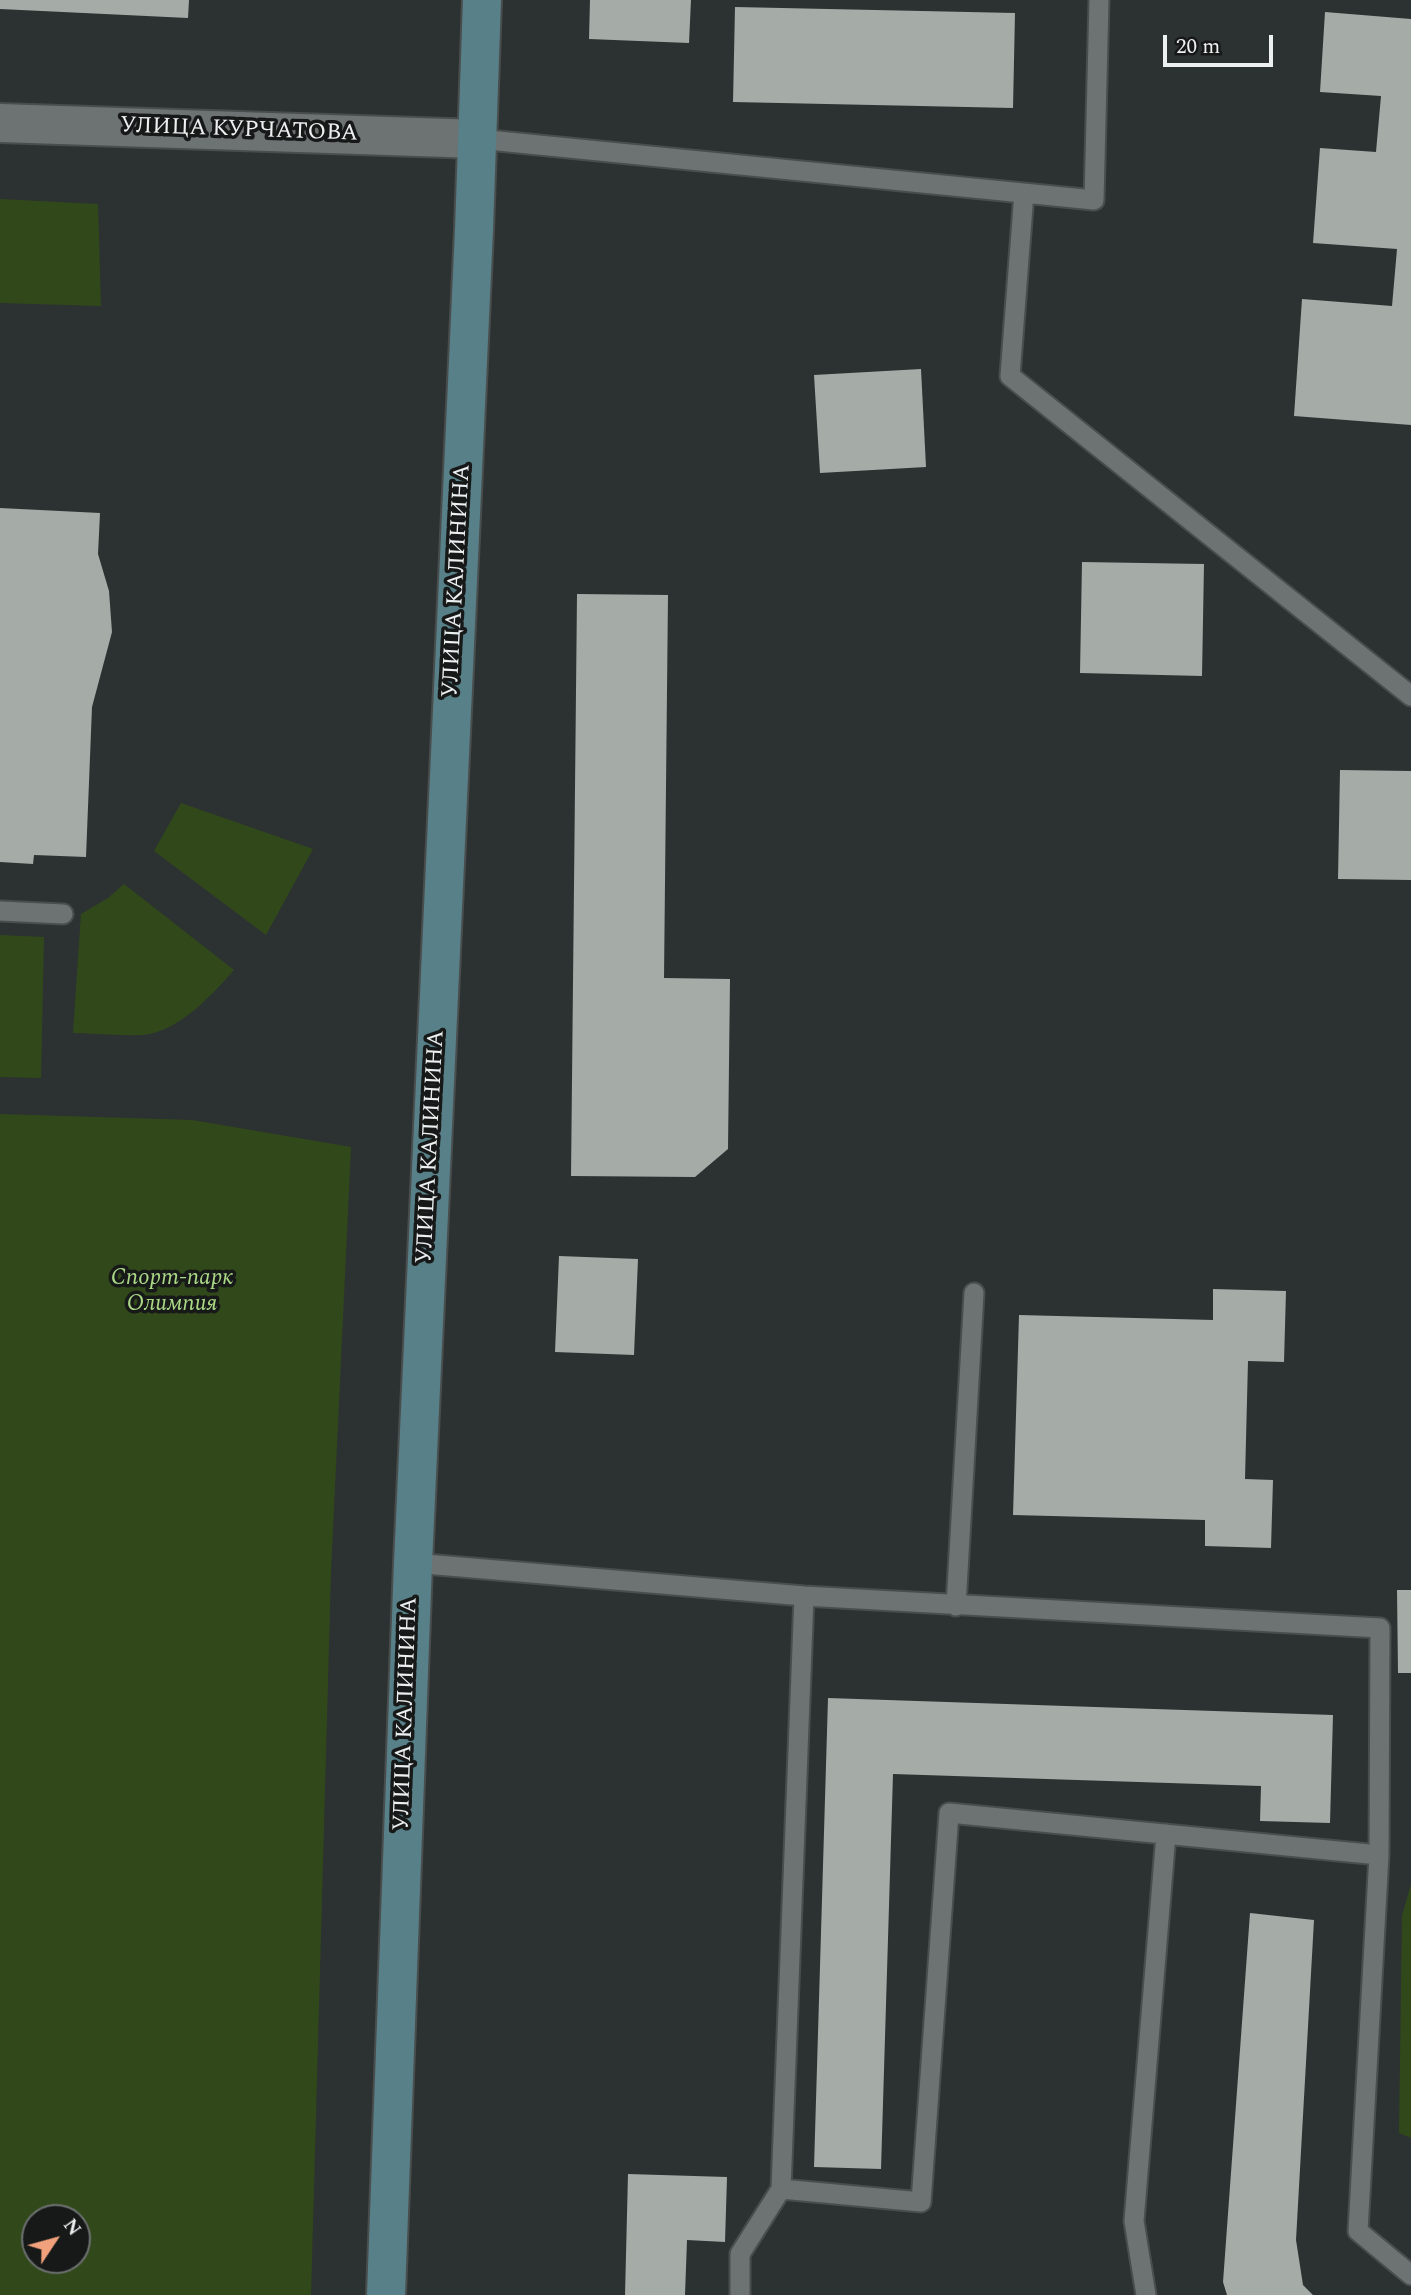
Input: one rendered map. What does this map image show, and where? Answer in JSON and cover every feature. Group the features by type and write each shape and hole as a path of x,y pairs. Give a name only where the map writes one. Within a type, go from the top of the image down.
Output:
{"main road":[{"name":"УЛИЦА КАЛИНИНА","path":"386,2295 413,1563 478,139 482,0"}],"street":[{"name":"УЛИЦА КУРЧАТОВА","path":"0,123 478,139"}],"lane":[{"path":"478,139 1094,200 1099,0"},
{"path":"1024,193 1010,376 1411,696"},
{"path":"0,911 62,914"},
{"path":"956,1606 974,1293"},
{"path":"413,1563 804,1596 1380,1628 1379,1855 1358,2231 1411,2275"},
{"path":"740,2295 740,2254 781,2189 804,1596"},
{"path":"781,2189 921,2202 949,1813 1379,1855"},
{"path":"1146,2295 1134,2221 1166,1834"}],"green space":[{"path":"0,199 98,204 101,306 0,303"},
{"path":"181,803 313,849 266,935 154,851"},
{"path":"124,884 234,970 198,1007 165,1029 137,1035 73,1033 81,914 108,898"},
{"path":"0,935 44,937 41,1078 0,1077"},
{"name":"Спорт-парк Олимпия","path":"0,1114 192,1120 351,1147 331,1572 311,2295 0,2295"},
{"path":"1411,1884 1411,2138 1399,2133 1402,1916"}],"building":[{"path":"0,0 189,0 188,18 0,9"},
{"path":"590,0 691,0 689,43 589,39"},
{"path":"735,7 1015,13 1013,108 733,102"},
{"path":"1325,12 1411,19 1411,425 1294,416 1302,299 1392,306 1397,249 1313,243 1320,148 1376,152 1381,96 1320,92"},
{"path":"921,369 926,467 820,473 814,375"},
{"path":"0,508 100,513 98,554 109,591 112,632 92,707 86,857 34,855 33,864 0,862"},
{"path":"1082,562 1204,564 1202,676 1080,673"},
{"path":"577,594 668,595 664,978 730,979 728,1149 695,1177 571,1176"},
{"path":"1340,770 1411,771 1411,880 1338,879"},
{"path":"559,1256 638,1259 634,1355 555,1352"},
{"path":"1213,1289 1286,1291 1284,1362 1248,1361 1245,1479 1273,1480 1271,1548 1205,1546 1205,1520 1013,1515 1019,1315 1213,1320"},
{"path":"1397,1590 1411,1590 1411,1673 1398,1673"},
{"path":"828,1698 1333,1715 1330,1823 1260,1821 1261,1786 893,1774 881,2169 814,2167"},
{"path":"1250,1913 1314,1920 1296,2240 1303,2285 1313,2295 1227,2295 1223,2282"},
{"path":"628,2174 727,2177 725,2242 687,2240 685,2295 625,2295"}]}
